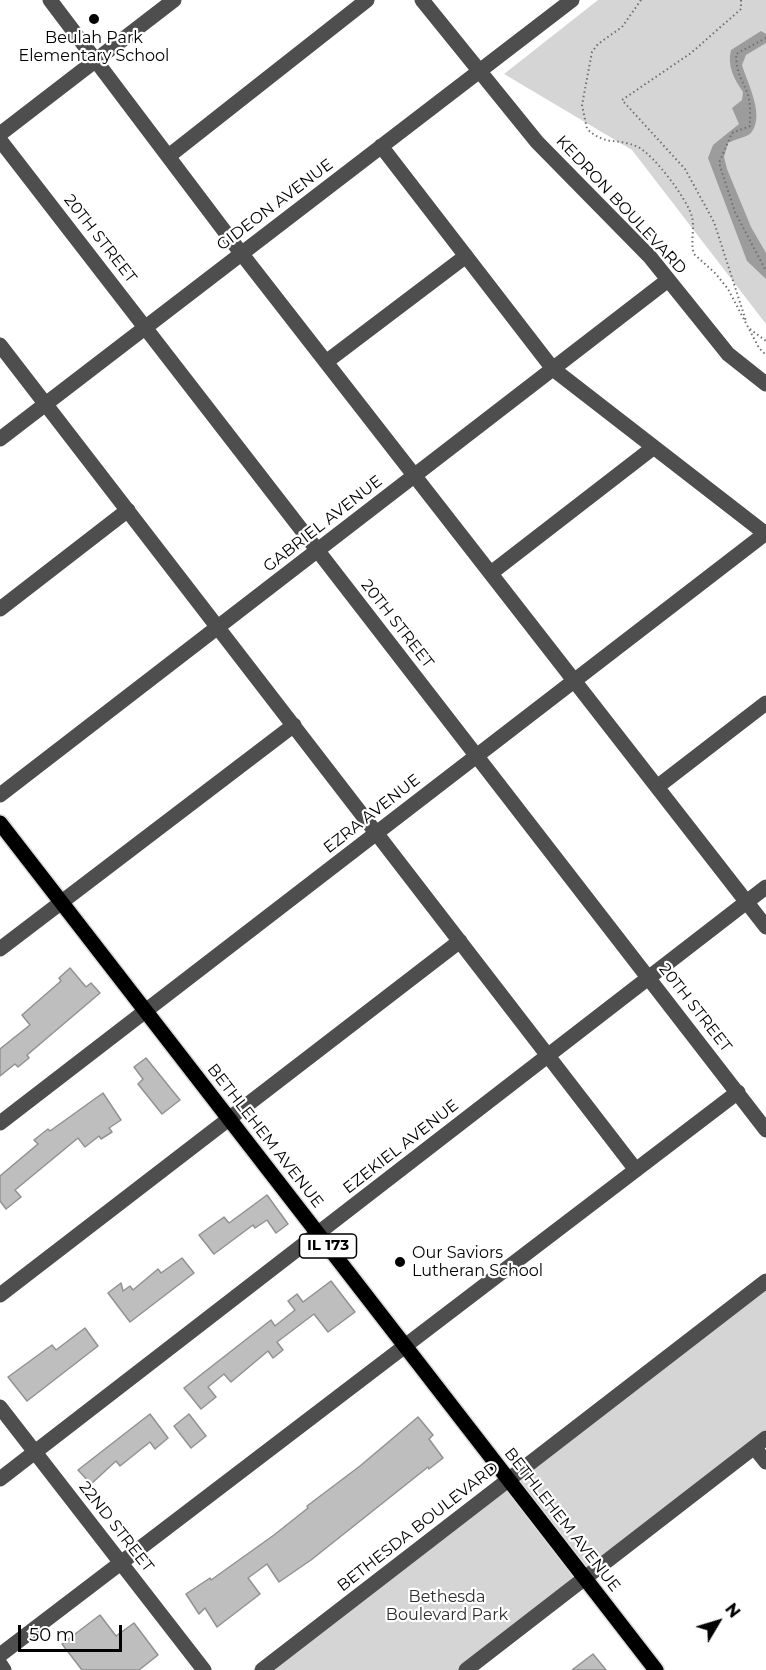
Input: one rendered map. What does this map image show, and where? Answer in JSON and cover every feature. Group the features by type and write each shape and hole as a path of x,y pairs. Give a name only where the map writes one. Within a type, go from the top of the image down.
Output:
{"main road":[{"name":"BETHLEHEM AVENUE","path":"0,823 656,1670"}],"street":[{"path":"50,0 170,155 241,253 766,927"},
{"path":"0,134 174,0"},
{"path":"170,155 367,0"},
{"name":"KEDRON BOULEVARD","path":"422,0 537,142 650,257 728,354 766,384"},
{"name":"GIDEON AVENUE","path":"0,439 572,0"},
{"name":"20TH STREET","path":"0,140 766,1130"},
{"path":"381,146 554,369 766,534"},
{"path":"326,362 466,256"},
{"name":"GABRIEL AVENUE","path":"0,795 668,280"},
{"path":"0,345 636,1170"},
{"path":"491,573 654,447"},
{"path":"0,609 128,510"},
{"name":"EZRA AVENUE","path":"0,1123 766,534"},
{"path":"657,787 766,703"},
{"path":"0,949 60,901 294,725"},
{"name":"EZEKIEL AVENUE","path":"0,1479 766,887"},
{"path":"0,1295 460,941"},
{"path":"0,1654 122,1564 738,1092"},
{"name":"BETHESDA BOULEVARD","path":"262,1670 766,1281"},
{"name":"22ND STREET","path":"0,1407 204,1670"},
{"path":"466,1670 760,1442 766,1462"},
{"path":"0,1664 4,1670"}],"path":[{"path":"641,0 622,27 598,44 592,52 582,105 586,129 607,142 623,142 639,148 650,157 685,200 692,217 694,254 716,274 728,289 766,355"},
{"path":"741,0 741,9 691,53 622,100 685,169 714,222 749,328 766,340"},
{"path":"766,38 736,54 737,74 747,92 750,106 750,126 732,133 719,163 735,212 766,271"}],"green space":[{"path":"598,0 766,0 766,324 632,150 504,74"},
{"name":"Bethesda Boulevard Park","path":"766,1282 766,1438 466,1670 262,1670"}],"shaded area":[{"path":"761,31 766,34 766,43 746,55 742,65 756,110 754,127 750,134 728,143 724,157 751,227 766,253 766,279 747,261 708,158 713,145 739,124 732,108 742,100 743,92 732,72 731,50"}],"building":[{"path":"70,968 86,987 91,983 100,993 27,1055 29,1058 18,1067 15,1064 0,1076 0,1049 30,1025 22,1015 61,981 59,978"},
{"path":"146,1058 180,1100 162,1114 138,1084 143,1079 134,1067"},
{"path":"103,1093 121,1120 109,1128 112,1132 101,1139 99,1136 85,1147 78,1138 15,1190 21,1197 6,1209 0,1201 0,1176 38,1144 34,1140"},
{"path":"267,1195 288,1224 276,1233 267,1220 255,1228 253,1225 214,1254 199,1235 224,1217 229,1223"},
{"path":"182,1258 194,1273 130,1322 108,1293 121,1283 123,1291 130,1286 133,1290 158,1269 161,1273"},
{"path":"331,1281 355,1312 328,1332 314,1314 277,1342 283,1350 273,1358 268,1351 231,1382 224,1374 208,1387 216,1397 201,1409 184,1388 271,1320 275,1326 295,1310 288,1301 297,1294 303,1302"},
{"path":"85,1328 98,1346 27,1401 8,1377 52,1345 56,1350"},
{"path":"150,1414 168,1438 155,1449 150,1442 120,1466 116,1461 91,1484 78,1470"},
{"path":"189,1414 206,1436 191,1448 174,1426"},
{"path":"418,1417 433,1435 429,1439 443,1458 429,1469 428,1467 311,1560 279,1582 267,1564 248,1578 260,1594 217,1627 205,1608 199,1614 186,1594 210,1578 211,1580 274,1535"},
{"path":"100,1615 116,1636 134,1623 158,1655 139,1670 82,1670 62,1644"},
{"path":"593,1654 606,1670 572,1670"}],"place":[{"name":"Beulah Park Elementary School","path":"94,19"},
{"name":"Our Saviors Lutheran School","path":"400,1262"}]}
